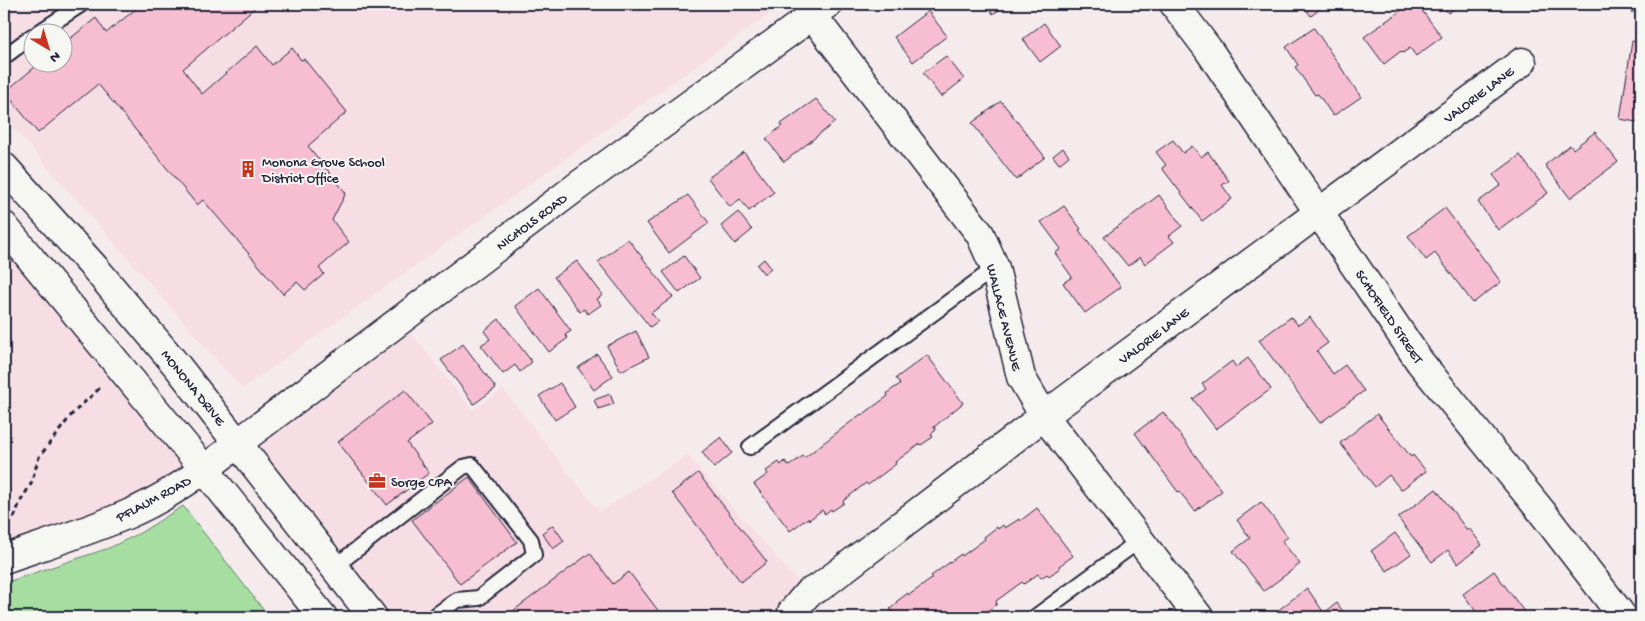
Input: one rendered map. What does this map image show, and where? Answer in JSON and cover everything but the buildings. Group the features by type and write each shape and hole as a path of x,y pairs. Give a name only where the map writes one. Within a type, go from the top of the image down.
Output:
{"street":[{"name":"SCHOFIELD STREET","path":"1174,4 1208,49 1420,362 1542,512 1623,617"},
{"name":"WALLACE AVENUE","path":"820,10 980,234 995,268 1021,377 1044,416 1199,617"},
{"name":"NICHOLS ROAD","path":"238,444 579,185 820,10"},
{"name":"VALORIE LANE","path":"792,617 792,612 808,593 820,587 1044,416 1522,62"},
{"name":"MONONA DRIVE","path":"4,167 95,268 178,366 373,617"},
{"path":"4,226 206,470 322,617"},
{"name":"PFLAUM ROAD","path":"4,559 127,515 206,470 238,444"}],"lane":[{"path":"54,22 82,4"},
{"path":"4,57 22,44"},
{"path":"750,446 995,268"},
{"path":"334,567 463,466 472,465 531,540 534,555 479,598 457,600 433,617"},
{"path":"1035,617 1140,540"}],"path":[{"path":"14,518 20,502 31,484 39,457 73,414 106,382"}],"shaded area":[{"path":"4,4 783,4 242,389 4,117"},
{"path":"4,226 205,470 4,559"},
{"path":"401,320 472,410 503,389 600,512 687,455 808,593 792,617 373,617 238,444"}],"green space":[{"path":"183,506 269,617 4,617 4,583 109,548 140,533"}],"place":[{"name":"Monona Grove School District Office","path":"248,169"},
{"name":"Sorge CPA","path":"377,481"}]}
